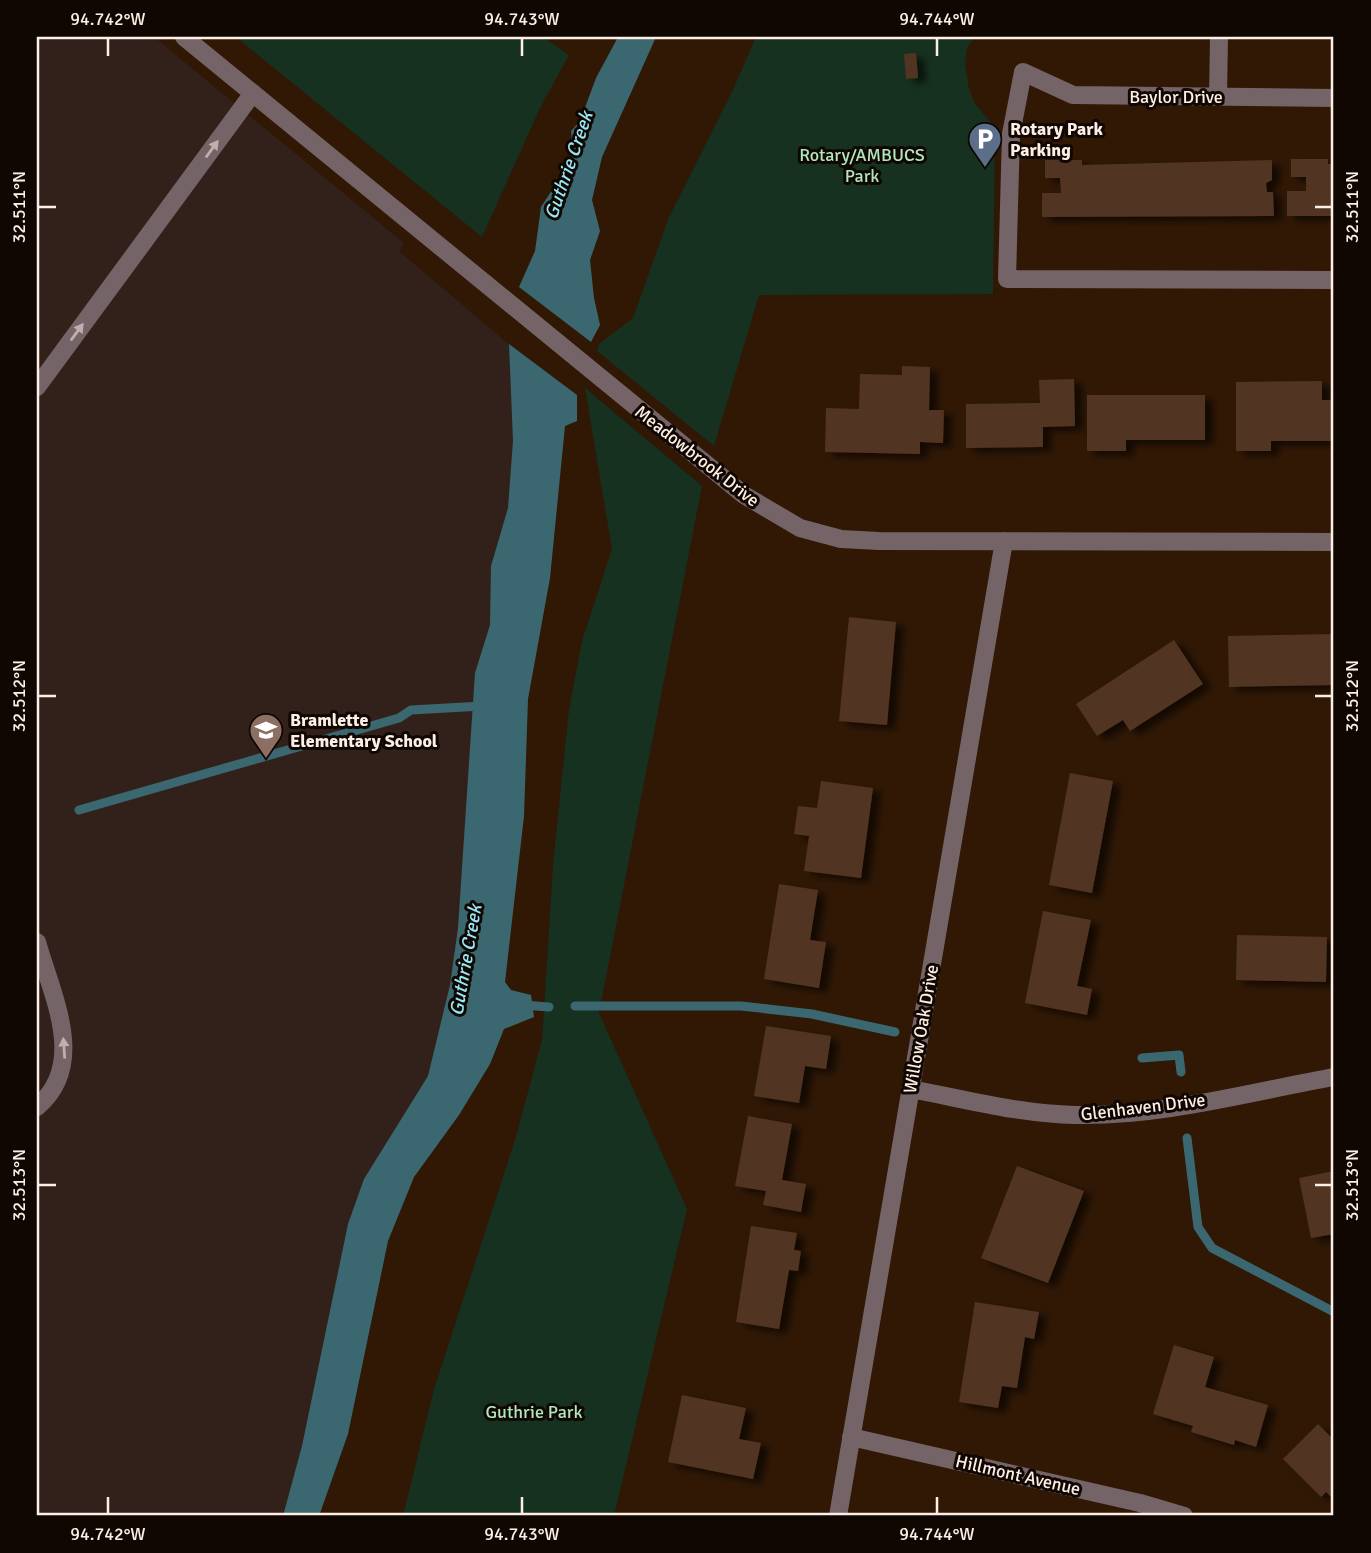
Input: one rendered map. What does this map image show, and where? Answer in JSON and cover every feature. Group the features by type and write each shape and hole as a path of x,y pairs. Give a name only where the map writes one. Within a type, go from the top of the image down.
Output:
{"street":[{"name":"Meadowbrook Drive","path":"184,37 673,439 771,513 800,528 841,539 1334,542"},
{"path":"1218,97 1219,37"},
{"name":"Baylor Drive","path":"1334,98 1073,95 1023,72 1011,134 1007,279 1334,280"},
{"path":"37,387 253,93"},
{"name":"Willow Oak Drive","path":"838,1516 1004,541"},
{"path":"37,942 65,1051 58,1083 37,1107"},
{"name":"Glenhaven Drive","path":"911,1089 1041,1113 1091,1115 1159,1108 1334,1077"},
{"name":"Hillmont Avenue","path":"851,1437 1140,1503 1184,1516"}],"shaded area":[{"name":"Bramlette Elementary School","path":"37,37 154,37 404,243 399,251 539,370 462,1040 379,1170 291,1516 37,1516"}],"green space":[{"path":"236,37 543,37 569,55 541,106 482,237"},
{"name":"Rotary/AMBUCS Park","path":"756,37 974,37 967,48 965,63 969,89 974,102 995,128 993,294 759,295 714,446 597,351 599,344 633,318 669,217 732,92"},
{"name":"Guthrie Park","path":"585,388 702,486 599,1013 687,1209 614,1516 403,1516 434,1389 515,1140 542,1040 553,865 569,709 582,641 612,549"}],"water":[{"name":"Guthrie Creek","path":"618,37 656,37 602,157 592,200 600,231 590,260 600,325 591,342 519,287 535,251 541,207 560,178 565,161 573,155 571,131 580,121 596,78"},
{"name":"Guthrie Creek","path":"509,344 577,395 577,421 565,426 550,578 528,699 524,816 505,982 511,990 531,995 534,1017 504,1029 490,1064 459,1115 414,1177 388,1241 348,1434 319,1516 283,1516 302,1446 348,1224 364,1179 428,1076 450,985 458,928 475,673 490,625 491,566 508,508 513,441"}],"building":[{"path":"916,53 918,78 906,79 904,54"},
{"path":"1291,159 1328,159 1328,164 1334,164 1334,216 1287,216 1287,191 1306,191 1306,177 1291,177"},
{"path":"1045,160 1082,160 1082,165 1272,160 1272,180 1266,183 1267,192 1273,192 1274,216 1042,217 1042,193 1061,193 1060,178 1045,178"},
{"path":"902,366 930,367 929,410 944,410 943,443 920,442 920,454 825,452 826,408 859,409 860,374 902,375"},
{"path":"1074,379 1075,426 1043,427 1043,447 966,448 966,404 1040,403 1039,380"},
{"path":"1322,381 1322,400 1334,400 1334,441 1271,441 1271,451 1236,451 1236,382"},
{"path":"1087,395 1205,395 1205,440 1126,440 1126,451 1087,451"},
{"path":"849,617 896,622 887,725 839,721"},
{"path":"1334,634 1334,685 1229,687 1228,636"},
{"path":"1174,640 1203,684 1130,731 1123,720 1097,736 1076,704"},
{"path":"1070,773 1113,781 1092,893 1049,885"},
{"path":"821,781 873,788 861,878 804,871 809,836 794,834 798,806 817,808"},
{"path":"779,884 818,890 810,940 826,942 819,988 764,979"},
{"path":"1043,911 1091,920 1077,986 1092,989 1087,1015 1025,1003"},
{"path":"1237,935 1327,937 1326,982 1236,980"},
{"path":"766,1026 831,1036 826,1069 805,1066 799,1103 754,1096"},
{"path":"748,1116 792,1124 782,1180 806,1184 801,1212 763,1205 766,1191 735,1186"},
{"path":"1017,1166 1084,1191 1048,1283 981,1258"},
{"path":"1334,1171 1334,1234 1311,1238 1299,1178"},
{"path":"751,1226 797,1233 794,1250 801,1251 798,1271 789,1270 779,1329 736,1322"},
{"path":"975,1302 1039,1312 1034,1339 1025,1337 1017,1388 1002,1386 998,1408 959,1402"},
{"path":"1174,1345 1214,1357 1205,1387 1268,1405 1256,1447 1235,1440 1234,1445 1191,1432 1193,1426 1153,1414"},
{"path":"682,1395 746,1408 739,1439 761,1443 753,1479 668,1462"},
{"path":"1318,1424 1334,1440 1334,1500 1326,1492 1321,1497 1283,1459"}],"waterway":[{"path":"79,810 399,718 411,710 482,706"},
{"path":"523,1005 549,1007"},
{"path":"575,1006 741,1006 812,1014 895,1032"},
{"path":"1142,1058 1179,1055 1181,1072"},
{"path":"1187,1138 1198,1227 1212,1248 1334,1312"}],"place":[{"name":"Rotary Park Parking","path":"985,169"},
{"name":"Bramlette Elementary School","path":"266,760"}]}
